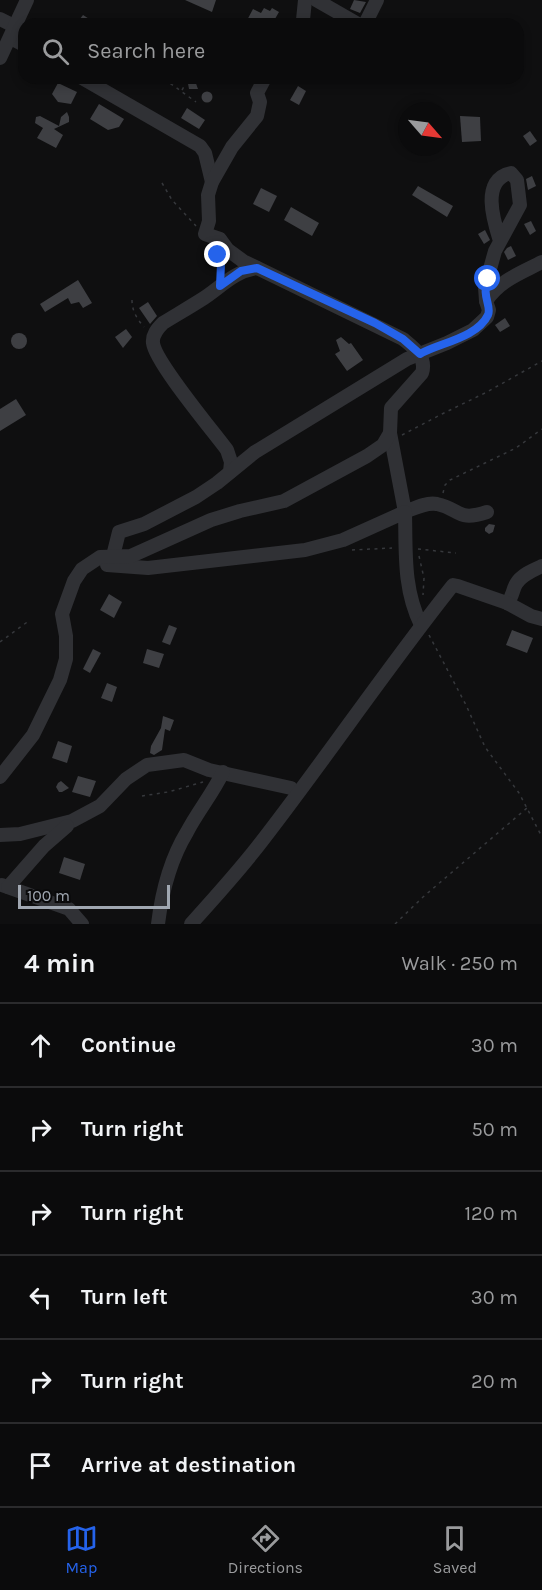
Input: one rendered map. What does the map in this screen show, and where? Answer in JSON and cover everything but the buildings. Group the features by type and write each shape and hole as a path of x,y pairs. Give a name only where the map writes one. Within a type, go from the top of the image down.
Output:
{"street":[{"path":"19,18 27,0"},
{"path":"303,18 305,0"},
{"path":"316,0 348,18"},
{"path":"322,0 354,18"},
{"path":"367,18 377,0"},
{"path":"0,19 18,38"},
{"path":"0,58 18,19"},
{"path":"92,84 200,146 205,153 212,182"},
{"path":"262,84 257,93 260,102 257,116 232,147 212,182 208,195 209,221 205,234 220,240 236,256 257,268 403,339 422,360 422,373 391,408 391,437 405,512 408,592 412,608 421,625"},
{"path":"110,560 119,532 144,524 176,508 217,483 263,447 406,359 422,360 473,330 487,317 489,310 485,287 500,241"},
{"path":"486,301 502,283 542,262"},
{"path":"231,472 227,450 161,360 153,344 154,334 163,323 241,271 257,268"},
{"path":"0,777 24,747 51,702 64,669 66,636 62,614 74,581 82,569 93,560 131,556 212,520 284,501 367,456 391,437"},
{"path":"110,560 148,568 305,550 343,540 405,512 431,504 466,516 487,512"},
{"path":"507,603 516,583 542,566"},
{"path":"191,924 263,840 453,585 507,603 531,616 542,619"},
{"path":"82,924 69,909 4,885 76,819 100,806 126,779 147,765 184,760 209,770 291,788"},
{"path":"158,924 166,881 174,858 187,831 223,772"},
{"path":"0,835 20,834 76,819"}],"path":[{"path":"171,84 196,102"},
{"path":"181,92 186,84"},
{"path":"162,183 172,201 205,234"},
{"path":"218,255 221,264 220,286"},
{"path":"132,300 137,320 154,334"},
{"path":"391,437 488,392 542,362"},
{"path":"447,508 443,493 448,482 516,448 542,429"},
{"path":"350,550 407,549 456,553"},
{"path":"0,642 30,620"},
{"path":"421,625 440,654 485,747 527,808 542,837"},
{"path":"142,796 182,789 223,772"},
{"path":"395,924 527,808"}],"route":[{"path":"218,255 221,264 220,286 241,271 257,268 375,323 403,339 420,354 466,334 487,317 489,310 484,294 488,279"}]}
